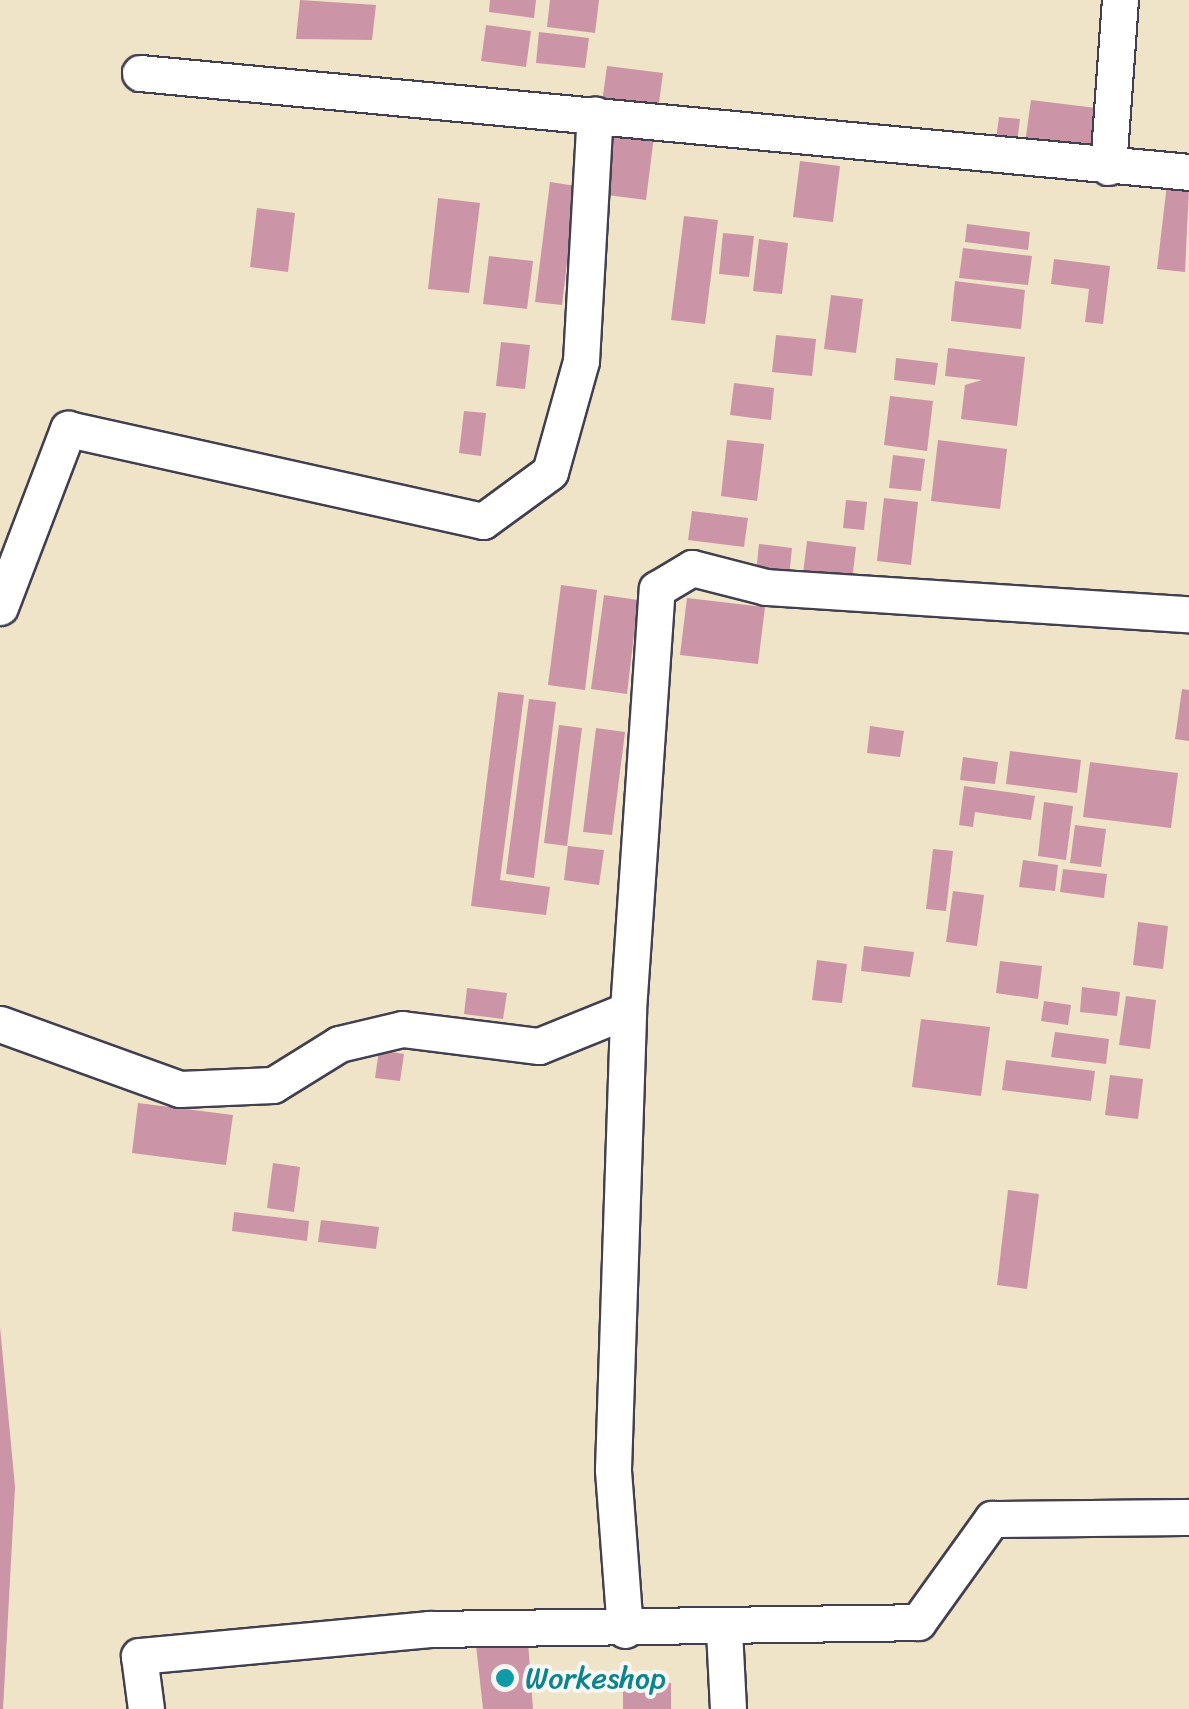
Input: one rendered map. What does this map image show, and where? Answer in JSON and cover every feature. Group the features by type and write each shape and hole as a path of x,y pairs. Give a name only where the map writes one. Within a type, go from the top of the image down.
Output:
{"street":[{"path":"1108,168 1120,0"},
{"path":"140,73 595,114 1108,168 1189,172"},
{"path":"0,607 68,430 482,521 550,472 581,361 595,114"},
{"path":"625,1630 613,1469 628,1010 657,590 692,568 766,587 1189,614"},
{"path":"0,1024 180,1089 273,1085 339,1044 402,1029 539,1046 628,1010"},
{"path":"146,1709 139,1656 429,1629 724,1630 918,1622 992,1519 1189,1517"},
{"path":"724,1630 728,1709"}],"building":[{"path":"300,0 376,5 372,40 296,39"},
{"path":"490,0 536,0 534,18 489,12"},
{"path":"550,0 599,0 595,33 547,27"},
{"path":"486,25 531,31 526,67 481,61"},
{"path":"539,32 589,38 585,68 536,63"},
{"path":"607,66 663,73 658,110 602,103"},
{"path":"1031,100 1096,108 1091,151 1025,143"},
{"path":"999,117 1020,119 1016,150 995,147"},
{"path":"615,131 654,136 646,200 607,195"},
{"path":"800,161 840,166 833,222 793,217"},
{"path":"550,182 576,186 562,305 535,302"},
{"path":"1167,184 1189,187 1185,272 1157,269"},
{"path":"438,198 480,203 469,293 428,289"},
{"path":"257,208 295,213 288,272 250,267"},
{"path":"684,216 718,220 705,324 671,320"},
{"path":"967,224 1030,232 1028,250 965,242"},
{"path":"723,233 754,236 749,277 719,274"},
{"path":"759,239 788,243 782,294 753,291"},
{"path":"963,248 1032,256 1028,285 959,278"},
{"path":"489,256 533,261 527,309 483,304"},
{"path":"1054,259 1110,266 1103,324 1085,322 1089,289 1051,284"},
{"path":"955,281 1025,290 1021,329 951,321"},
{"path":"831,295 863,299 856,353 824,349"},
{"path":"776,335 816,339 812,376 772,372"},
{"path":"501,342 530,345 525,389 496,386"},
{"path":"948,348 1025,357 1017,426 961,419 965,385 982,380 945,376"},
{"path":"896,358 938,363 935,385 894,380"},
{"path":"734,383 774,388 771,420 730,415"},
{"path":"890,396 933,401 927,451 884,445"},
{"path":"464,411 486,413 481,456 459,453"},
{"path":"727,440 764,444 757,501 721,496"},
{"path":"938,440 1007,449 1000,509 931,501"},
{"path":"893,455 925,459 921,491 889,488"},
{"path":"884,498 918,502 911,565 877,561"},
{"path":"846,500 867,502 864,530 843,528"},
{"path":"692,511 748,518 744,547 688,540"},
{"path":"807,541 856,547 852,580 803,574"},
{"path":"759,544 792,548 789,576 756,573"},
{"path":"561,585 597,590 585,690 548,685"},
{"path":"604,595 638,600 627,694 591,689"},
{"path":"687,598 765,607 758,664 680,655"},
{"path":"1182,689 1189,690 1189,741 1175,739"},
{"path":"498,692 524,695 500,880 550,887 546,915 471,906"},
{"path":"529,699 556,702 534,878 506,874"},
{"path":"559,725 582,728 567,846 544,843"},
{"path":"870,726 904,731 900,757 867,753"},
{"path":"596,728 625,732 612,835 583,832"},
{"path":"1010,751 1081,760 1077,793 1006,784"},
{"path":"963,757 998,762 995,784 960,780"},
{"path":"1090,762 1178,773 1171,828 1083,817"},
{"path":"964,786 1035,796 1031,820 975,812 973,827 959,825"},
{"path":"1044,802 1073,806 1066,860 1038,856"},
{"path":"1075,825 1106,829 1101,867 1070,863"},
{"path":"568,846 604,850 599,885 564,880"},
{"path":"933,849 953,851 946,911 926,909"},
{"path":"1023,860 1058,865 1055,891 1019,887"},
{"path":"1063,869 1107,874 1104,898 1060,892"},
{"path":"953,891 984,895 977,946 946,942"},
{"path":"1138,922 1168,926 1163,969 1133,965"},
{"path":"864,946 914,952 910,977 861,971"},
{"path":"817,960 847,964 842,1003 812,1000"},
{"path":"1000,961 1042,966 1038,999 996,993"},
{"path":"1082,987 1120,992 1117,1016 1080,1012"},
{"path":"467,988 507,993 503,1019 464,1014"},
{"path":"1126,996 1156,1000 1150,1049 1119,1045"},
{"path":"1044,1001 1071,1005 1068,1025 1041,1021"},
{"path":"921,1019 990,1027 981,1096 912,1087"},
{"path":"1055,1032 1109,1039 1106,1064 1051,1057"},
{"path":"379,1050 404,1054 400,1081 375,1078"},
{"path":"1006,1060 1095,1071 1091,1101 1002,1090"},
{"path":"1110,1075 1143,1079 1138,1119 1105,1115"},
{"path":"138,1103 233,1115 226,1165 132,1153"},
{"path":"273,1163 300,1167 294,1212 267,1208"},
{"path":"1008,1190 1039,1194 1027,1289 997,1285"},
{"path":"234,1212 309,1221 307,1241 232,1231"},
{"path":"321,1220 379,1227 376,1249 318,1242"},
{"path":"0,1327 15,1487 3,1709 0,1709"},
{"name":"Workeshop","path":"528,1642 533,1709 483,1709 476,1645"},
{"path":"623,1683 671,1683 671,1709 623,1709"}],"place":[{"name":"Workeshop","path":"505,1678"}]}
